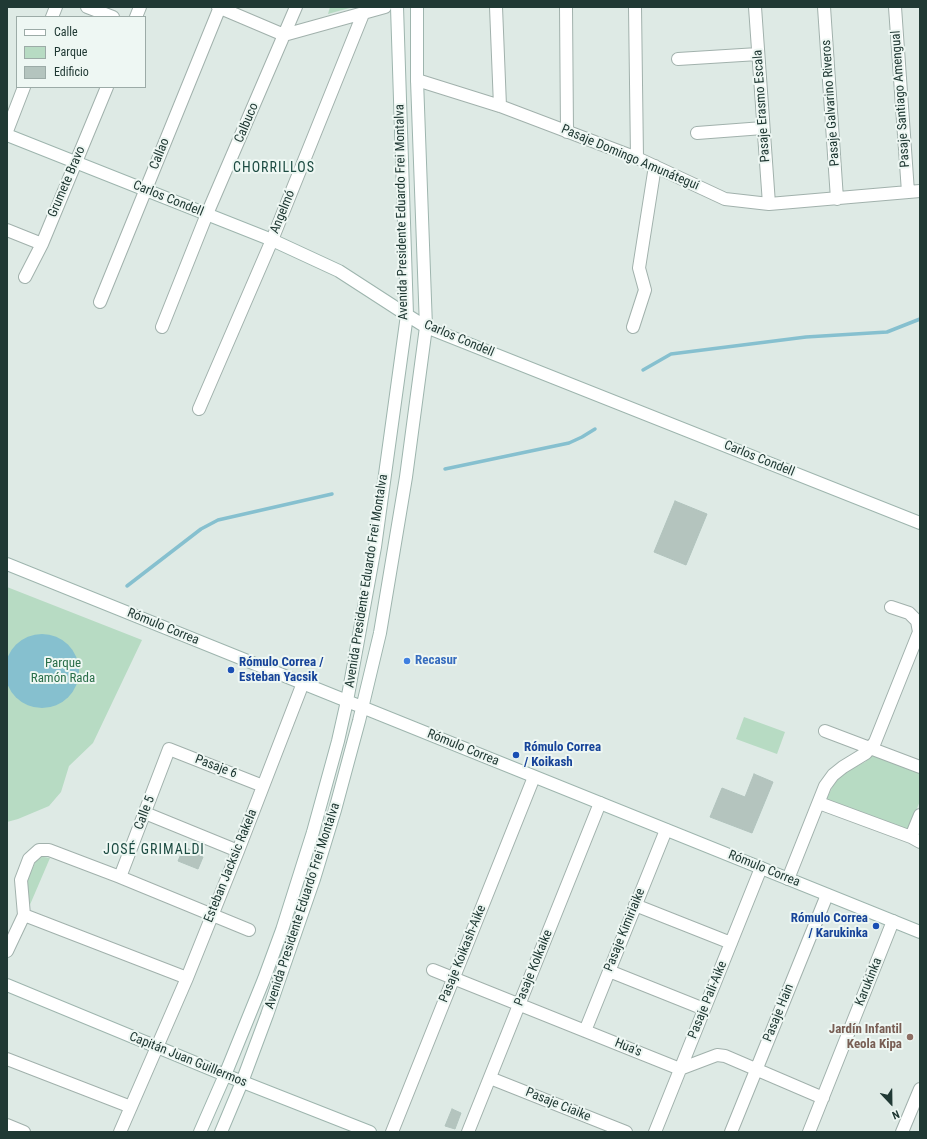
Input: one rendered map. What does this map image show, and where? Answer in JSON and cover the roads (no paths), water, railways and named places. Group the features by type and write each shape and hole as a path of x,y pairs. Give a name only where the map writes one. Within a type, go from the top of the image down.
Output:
{"street":[{"path":"87,7 110,16"},
{"path":"219,7 284,35 385,7"},
{"name":"Callao","path":"100,302 219,7"},
{"name":"Calbuco","path":"162,327 207,214 296,7"},
{"name":"Avenida Presidente Eduardo Frei Montalva","path":"200,1132 264,979 298,881 327,782 347,701 375,547 407,316 397,7"},
{"name":"Avenida Presidente Eduardo Frei Montalva","path":"221,1132 242,1082 270,1007 314,879 363,708 380,633 402,501 426,327 417,80 417,7"},
{"path":"496,7 500,106"},
{"path":"566,7 567,132"},
{"path":"634,7 637,158"},
{"name":"Pasaje Erasmo Escala","path":"755,7 768,204"},
{"name":"Pasaje Galvarino Riveros","path":"824,7 837,198"},
{"name":"Pasaje Santiago Amengual","path":"895,7 914,191"},
{"name":"Angelmó","path":"199,409 272,240 363,14"},
{"path":"678,59 758,54"},
{"name":"Pasaje Domingo Amunátegui","path":"417,80 500,106 637,158 725,199 768,204 914,191"},
{"path":"7,131 24,88"},
{"name":"Grumete Bravo","path":"25,277 42,244 107,88"},
{"path":"697,133 763,128"},
{"name":"Carlos Condell","path":"7,135 272,240 340,271 426,327 920,523"},
{"path":"633,327 645,290 639,268 655,166"},
{"path":"7,230 42,244"},
{"name":"Rómulo Correa","path":"7,564 920,932"},
{"path":"788,879 825,786 833,775 866,753 875,742 918,632 917,621 909,613 891,607"},
{"name":"Esteban Jacksic Rakela","path":"120,1132 158,1048 187,978 303,683"},
{"path":"826,731 920,767"},
{"name":"Pasaje 6","path":"169,749 263,786"},
{"name":"Calle 5","path":"120,877 169,749"},
{"name":"Pasaje Koikash-Aike","path":"392,1132 534,777"},
{"name":"Pasaje Kolkaike","path":"468,1132 600,803"},
{"path":"819,803 915,840 920,814"},
{"path":"145,813 238,851"},
{"name":"Pasaje Kimiriaike","path":"585,1031 666,830"},
{"path":"7,951 24,915 20,880 29,859 39,850 49,850 120,877 249,930"},
{"name":"Pasaje Pali-Aike","path":"655,1132 761,868"},
{"name":"Pasaje Hain","path":"731,1132 828,895"},
{"path":"635,905 731,943"},
{"path":"24,915 187,978"},
{"name":"Karukinka","path":"809,1132 893,921"},
{"name":"Hua's","path":"433,970 680,1069"},
{"path":"609,971 704,1009"},
{"name":"Capitán Juan Guillermos","path":"7,985 158,1048 370,1132"},
{"path":"680,1069 709,1058 725,1056 823,1098"},
{"path":"7,1059 131,1107"},
{"name":"Pasaje Ciaike","path":"490,1078 626,1132"},
{"path":"906,1131 920,1088"},
{"path":"7,1125 24,1132"}],"water":[{"path":"42,634 63,640 73,650 79,671 73,692 63,702 42,708 21,702 11,692 5,671 11,650 21,640"}],"waterway":[{"path":"643,370 671,354 806,337 887,332 920,319"},
{"path":"445,469 569,443 595,429"},
{"path":"127,586 201,529 218,520 332,494"}],"place":[{"name":"Recasur","path":"407,661"},
{"name":"Rómulo Correa / Esteban Yacsik","path":"231,670"},
{"name":"Rómulo Correa / Koikash","path":"516,755"},
{"name":"Rómulo Correa / Karukinka","path":"876,926"},
{"name":"Jardín Infantil Keola Kipa","path":"910,1037"}],"district":[{"name":"CHORRILLOS","path":"274,168"},
{"name":"JOSÉ GRIMALDI","path":"154,850"}],"park label":[{"name":"Parque Ramón Rada","path":"63,672"}]}
